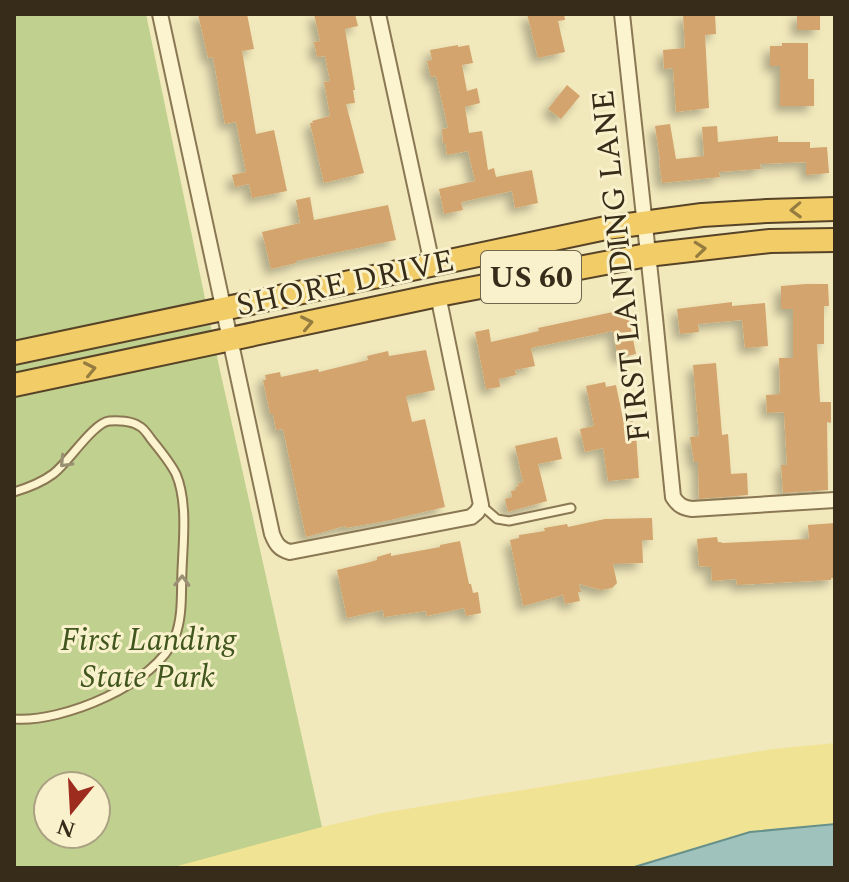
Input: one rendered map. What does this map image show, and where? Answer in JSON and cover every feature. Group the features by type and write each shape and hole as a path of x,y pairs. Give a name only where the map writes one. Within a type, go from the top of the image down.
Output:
{"highway":[{"name":"SHORE DRIVE","path":"14,353 606,228 730,213 835,209"},
{"name":"SHORE DRIVE","path":"14,385 438,295 647,255 770,241 835,240"}],"street":[{"path":"160,14 272,534 282,550 290,552 471,517 477,512 481,505 438,295"},
{"path":"378,14 432,264"},
{"name":"FIRST LANDING LANE","path":"622,14 673,497 684,508 692,509 835,500"}],"lane":[{"path":"14,492 52,475 105,421 121,421 140,426 176,475 182,500 184,535 181,613 175,639 156,664 130,684 93,703 55,715 14,719"},
{"path":"481,505 497,519 509,521 571,508"}],"green space":[{"name":"First Landing State Park","path":"14,14 146,14 219,366 322,827 328,868 14,868"}],"sand":[{"path":"835,743 835,824 750,832 631,868 170,868 382,813 773,749"}],"water":[{"path":"835,824 835,868 631,868 750,832"}],"building":[{"path":"198,14 247,14 254,49 242,51 256,134 274,130 287,191 252,198 249,184 235,187 232,175 246,172 236,122 225,124 213,57 208,58"},
{"path":"314,14 355,14 358,26 345,29 355,90 355,103 346,104 364,173 324,183 310,123 330,116 324,82 330,81 325,56 317,57 314,42 320,41"},
{"path":"527,14 564,14 565,20 558,21 565,52 538,58"},
{"path":"683,14 715,14 716,34 705,35 709,108 676,112 673,68 664,69 663,50 685,48"},
{"path":"797,14 820,14 820,30 797,30"},
{"path":"782,43 808,43 808,79 814,79 814,106 780,106 780,66 770,66 770,46 782,46"},
{"path":"469,45 473,63 462,65 467,91 477,88 480,103 465,107 469,133 482,131 488,170 494,168 496,177 532,170 538,203 515,208 512,191 461,202 463,210 444,214 439,189 475,181 468,151 447,155 442,129 448,128 436,76 431,77 427,61 432,60 430,50"},
{"path":"567,85 580,96 561,119 548,109"},
{"path":"670,124 676,159 704,156 702,127 717,126 718,142 778,136 778,142 810,142 810,148 827,147 829,173 806,175 806,162 760,164 761,169 719,172 720,177 662,183 655,126"},
{"path":"310,197 314,220 388,205 396,240 271,269 262,232 300,223 296,200"},
{"path":"828,284 829,306 824,306 824,344 817,344 820,402 831,402 831,423 827,422 828,490 783,493 781,465 787,465 784,412 767,413 766,395 780,394 779,358 793,358 793,309 781,309 781,286"},
{"path":"732,302 732,306 765,303 768,346 745,348 742,320 698,324 699,332 680,334 677,309"},
{"path":"627,309 636,354 618,358 613,331 531,348 535,366 515,370 516,375 499,379 500,387 486,389 475,332 489,329 491,342 539,331 538,328"},
{"path":"426,350 435,390 406,396 412,422 425,419 445,507 386,521 345,526 306,537 283,429 276,430 273,414 270,414 263,380 266,380 265,375 280,372 281,377 318,369 319,372 368,360 367,356 388,351 389,356"},
{"path":"716,363 722,435 728,434 731,474 747,473 748,495 699,499 698,462 694,462 690,437 699,436 693,365"},
{"path":"605,382 606,387 616,385 623,419 632,417 639,478 608,481 603,448 585,452 580,429 594,426 586,386"},
{"path":"557,437 562,459 538,464 547,501 508,512 505,499 512,497 511,491 523,482 515,446"},
{"path":"652,518 653,540 642,540 643,563 613,564 617,583 612,588 601,590 579,584 580,601 565,604 563,595 523,606 510,540 567,524 568,527 605,519"},
{"path":"835,523 835,578 831,580 737,585 736,579 712,581 711,567 699,566 697,539 717,537 718,542 722,543 809,539 808,525"},
{"path":"460,541 469,584 473,593 478,592 481,613 466,616 464,608 427,616 426,611 384,617 383,610 347,618 337,570 377,560 377,557 391,553 391,556"}]}
